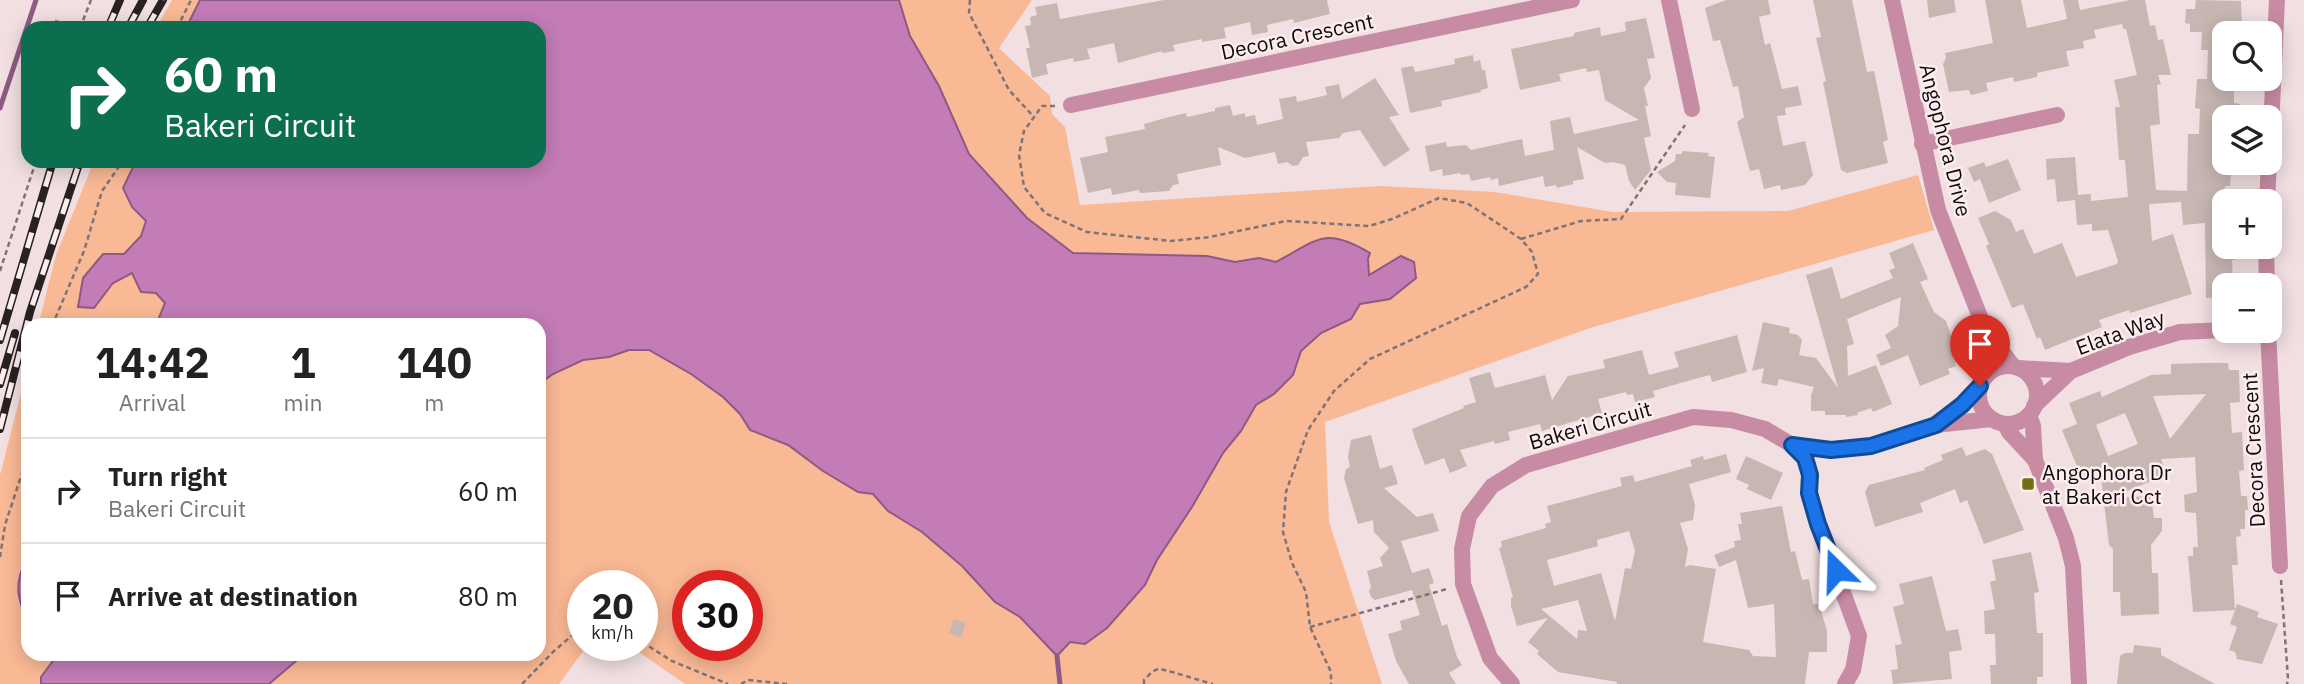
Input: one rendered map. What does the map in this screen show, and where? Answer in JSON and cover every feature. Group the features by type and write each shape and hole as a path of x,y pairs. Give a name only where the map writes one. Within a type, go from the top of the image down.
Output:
{"street":[{"name":"Decora Crescent","path":"1071,105 1572,0"},
{"path":"1670,0 1692,108"},
{"name":"Angophora Drive","path":"1892,0 1938,210 1984,327 2016,367"},
{"path":"2272,105 2277,0"},
{"path":"1922,144 2057,115"},
{"name":"Angophora Drive","path":"1982,381 1984,327"},
{"name":"Elata Way","path":"2032,411 2071,372 2155,338 2180,332 2212,331"},
{"name":"Decora Crescent","path":"2269,343 2280,566"},
{"path":"2035,460 1980,405 1982,381 1994,369 2016,367 2027,373 2037,392 2032,411 2035,460 2066,538 2073,566 2079,684"},
{"name":"Elata Way","path":"2016,367 2071,372"},
{"name":"Bakeri Circuit","path":"1936,425 1962,405 1982,381"},
{"path":"1998,421 2021,421 2032,411"},
{"name":"Bakeri Circuit","path":"1512,684 1490,658 1463,584 1462,549 1469,516 1492,486 1526,465 1693,417 1731,420 1765,429 1792,445 1805,458 1810,475 1809,493 1818,524 1858,636 1853,670 1846,684"},
{"name":"Bakeri Circuit","path":"1792,445 1831,450 1871,446 1936,425 1998,421"}],"path":[{"path":"81,21 91,0"},
{"path":"180,21 191,0"},
{"path":"970,0 968,13 1009,90 1034,117"},
{"path":"1071,105 1042,106 1024,131 1019,155 1024,187 1045,213 1087,232 1171,241 1210,237 1286,221 1369,226 1439,198 1467,203 1521,239 1532,252 1538,274 1526,287 1370,359 1334,391 1308,430 1286,492 1283,532 1292,563 1306,592 1310,627 1331,672 1331,684"},
{"path":"1521,239 1581,220 1621,219 1685,126 1692,108"},
{"path":"0,271 34,168"},
{"path":"55,318 84,251 102,191 119,168"},
{"path":"0,557 5,524 21,475"},
{"path":"2280,566 2287,684"},
{"path":"1310,627 1463,584"},
{"path":"546,659 567,640"},
{"path":"658,652 728,684"},
{"path":"522,684 544,661"},
{"path":"1144,684 1144,680 1153,672 1165,669 1176,675 1213,684"},
{"path":"741,684 748,680 787,684"}],"shaded area":[{"path":"172,0 200,0 190,21 160,21"},
{"path":"200,0 899,0 910,36 939,86 969,154 1027,218 1073,253 1207,256 1235,262 1259,258 1276,262 1313,242 1332,238 1370,253 1369,275 1401,256 1414,262 1416,278 1390,299 1360,304 1351,319 1321,333 1301,351 1293,375 1274,394 1256,405 1241,431 1223,453 1157,560 1145,585 1107,628 1085,644 1070,642 1057,656 1020,617 995,602 962,566 922,532 888,511 873,494 858,492 788,445 750,430 740,414 723,397 691,374 649,350 629,350 609,357 583,360 546,379 546,318 159,318 165,303 156,293 141,292 132,273 113,283 94,308 78,307 83,278 103,254 124,254 141,236 146,221 132,207 123,188 133,168 546,168 546,21 190,21"},
{"path":"899,0 1032,0 999,48 1050,96 1052,114 1065,127 1080,205 1380,186 1495,192 1613,212 1788,211 1918,175 1934,230 1590,328 1325,422 1329,522 1382,684 685,684 652,661 658,661 658,570 567,570 567,661 576,661 559,684 268,684 294,661 546,661 546,379 583,360 609,357 629,350 649,350 691,374 723,397 740,414 750,430 788,445 858,492 873,494 888,511 922,532 962,566 995,602 1020,617 1057,656 1071,642 1145,585 1157,560 1223,453 1241,431 1256,405 1274,394 1293,375 1301,351 1321,333 1351,319 1360,304 1390,299 1369,275 1368,259 1310,244 1276,263 1259,258 1235,262 1207,256 1073,253 1027,218 969,154 939,86 910,36"},
{"path":"91,168 133,168 123,188 132,207 146,221 141,236 124,254 103,254 83,278 94,308 113,283 132,273 165,304 159,318 40,318 56,255"},
{"path":"21,393 21,570 18,600 21,607 21,661 53,661 42,677 41,684 0,684 0,475"},
{"path":"21,572 21,606 18,590"},
{"path":"53,661 296,661 269,684 41,684 41,677"}],"building":[{"path":"1164,0 1327,0 1330,14 1294,23 1293,19 1267,25 1268,32 1252,35 1250,22 1224,28 1226,38 1202,42 1202,39 1173,45 1175,51 1162,51 1118,63 1114,43 1087,49 1090,59 1074,62 1073,58 1046,64 1048,74 1032,78 1025,26 1031,25 1030,17 1037,15 1035,7 1057,3 1060,19"},
{"path":"1726,0 1768,0 1771,14 1759,17 1765,45 1770,43 1782,89 1798,86 1802,105 1785,108 1786,115 1777,116 1783,146 1805,141 1813,175 1805,185 1781,190 1780,185 1764,189 1759,169 1750,171 1737,122 1744,117 1738,86 1733,87 1720,40 1713,41 1705,8"},
{"path":"1813,0 1852,0 1867,72 1874,71 1888,140 1883,142 1888,163 1847,173 1841,170 1823,82 1826,81 1816,38 1821,37"},
{"path":"1927,0 1954,0 1956,12 1929,18"},
{"path":"1985,0 2021,0 2027,28 2067,19 2063,0 2078,0 2080,10 2130,0 2145,0 2150,26 2155,25 2158,40 2163,39 2171,75 2158,75 2161,84 2157,85 2160,124 2150,126 2156,190 2187,191 2188,134 2199,134 2200,109 2195,108 2197,79 2207,79 2208,50 2201,50 2202,32 2190,32 2190,24 2185,23 2186,9 2195,9 2196,0 2241,1 2242,21 2212,21 2212,91 2234,91 2234,103 2240,105 2212,105 2212,175 2231,175 2230,186 2212,189 2212,259 2235,260 2232,260 2233,273 2212,273 2212,298 2206,298 2205,223 2183,225 2181,202 2149,204 2152,241 2173,234 2192,294 2099,320 2102,327 2045,350 2040,337 2037,339 2023,304 2012,308 1986,246 1989,244 1978,218 1995,211 2011,220 2016,232 2023,229 2034,254 2062,243 2076,277 2117,264 2108,230 2092,231 2092,224 2077,225 2075,200 2057,202 2055,179 2047,180 2046,159 2075,157 2078,195 2091,194 2091,201 2128,197 2125,160 2119,160 2115,107 2120,107 2114,80 2137,75 2126,29 2123,29 2122,24 2094,30 2096,38 2083,41 2084,48 2066,51 2069,66 2037,73 2037,77 2014,82 2013,77 1986,83 1988,91 1971,95 1969,90 1949,92 1943,64 1945,53 1993,43"},
{"path":"1646,18 1655,58 1647,59 1651,78 1644,88 1651,136 1644,138 1651,170 1635,190 1629,181 1625,165 1605,163 1577,147 1584,179 1557,188 1556,185 1545,187 1543,176 1499,186 1498,178 1471,181 1469,174 1443,176 1442,169 1430,172 1425,146 1446,142 1447,147 1466,145 1471,150 1522,139 1525,156 1554,150 1550,121 1570,117 1574,134 1639,120 1605,100 1599,70 1587,72 1586,68 1559,74 1561,81 1520,90 1511,49 1574,36 1574,33 1600,27 1601,36 1626,31 1625,22"},
{"path":"1473,55 1474,62 1480,60 1482,70 1485,70 1488,88 1441,101 1442,106 1410,113 1401,68 1413,66 1415,72 1455,64 1454,59"},
{"path":"1375,78 1399,115 1389,117 1410,150 1384,167 1360,130 1343,133 1339,138 1306,142 1309,156 1303,157 1298,165 1293,166 1287,162 1278,164 1275,152 1245,158 1218,147 1221,165 1177,174 1179,184 1173,185 1169,191 1140,193 1139,190 1112,195 1111,188 1088,193 1080,158 1108,152 1105,137 1145,129 1144,124 1169,117 1186,113 1187,117 1230,105 1233,116 1245,113 1245,117 1255,115 1257,125 1283,119 1279,99 1296,96 1297,102 1327,95 1325,87 1339,84 1342,99"},
{"path":"1682,151 1709,153 1708,156 1715,157 1710,198 1675,195 1676,183 1667,182 1657,172 1675,161 1676,154 1682,154"},
{"path":"2008,159 2021,190 1989,203 1980,179 1974,182 1968,168 1984,162 1986,167"},
{"path":"1913,243 1928,279 1920,282 1934,312 1946,321 1958,356 1953,357 1956,366 1948,369 1950,374 1920,386 1908,355 1881,366 1876,355 1891,348 1885,335 1898,326 1901,297 1847,319 1854,344 1847,346 1848,376 1876,365 1892,404 1873,412 1871,408 1857,413 1858,415 1846,417 1825,415 1825,411 1811,411 1814,387 1779,379 1777,386 1761,383 1764,368 1752,371 1763,322 1790,328 1789,333 1798,335 1802,340 1799,355 1816,358 1838,388 1806,275 1832,267 1841,299 1893,278 1889,270 1895,268 1889,253"},
{"path":"1737,335 1747,372 1712,382 1710,375 1691,380 1653,391 1655,397 1635,402 1633,394 1627,395 1626,392 1598,399 1602,413 1542,431 1540,424 1508,432 1510,440 1495,444 1494,441 1460,450 1467,466 1450,473 1444,458 1425,465 1415,439 1412,429 1476,402 1469,378 1490,372 1495,388 1545,375 1552,400 1568,376 1605,368 1603,360 1642,350 1649,375 1679,367 1674,352"},
{"path":"2228,363 2229,370 2239,370 2240,402 2230,403 2232,433 2242,432 2244,470 2239,471 2241,496 2247,496 2248,510 2245,510 2245,529 2240,529 2241,536 2236,537 2238,565 2232,565 2235,610 2193,612 2188,556 2193,556 2193,547 2198,547 2196,513 2185,512 2184,495 2197,492 2195,457 2161,459 2167,475 2109,498 2151,496 2154,518 2162,518 2162,531 2151,545 2152,573 2158,573 2159,614 2121,616 2120,592 2113,592 2113,549 2109,545 2100,468 2081,476 2062,430 2077,424 2069,403 2100,391 2102,397 2151,375 2171,374 2171,364","holes":["2206,394 2170,439 2153,396","2125,413 2138,444 2108,456 2096,425"]},
{"path":"1371,435 1380,469 1392,465 1398,484 1384,488 1417,517 1433,513 1439,531 1401,541 1412,573 1429,568 1434,583 1429,585 1442,626 1447,624 1462,665 1449,673 1456,684 1409,684 1396,661 1388,634 1402,630 1400,621 1420,615 1412,590 1375,600 1371,597 1367,571 1383,566 1380,558 1389,548 1374,532 1373,520 1358,524 1344,478 1346,469 1350,467 1348,457 1351,440"},
{"path":"1962,447 1966,456 1985,449 1992,454 2024,530 1984,544 1967,500 1960,503 1955,489 1920,503 1923,512 1875,527 1865,492 1869,485 1925,470 1924,468 1943,460 1941,455"},
{"path":"1726,454 1731,472 1689,484 1695,505 1693,520 1680,523 1688,549 1685,567 1690,565 1716,569 1703,642 1749,650 1753,656 1776,657 1774,604 1748,608 1736,560 1719,567 1714,555 1735,547 1734,541 1741,540 1738,524 1742,524 1740,513 1782,506 1791,552 1795,551 1802,580 1809,579 1813,604 1819,604 1827,631 1827,652 1809,652 1805,684 1617,684 1558,672 1537,654 1539,651 1528,642 1548,618 1517,626 1511,606 1513,597 1499,548 1502,547 1501,541 1546,528 1545,524 1551,522 1547,506 1622,486 1620,478 1633,475 1635,482 1692,466 1690,460 1703,456 1704,460","holes":["1629,531 1635,551 1631,569 1625,568 1615,621 1601,573 1554,586 1547,560 1598,546 1597,540","1578,600 1587,631 1578,630 1577,639 1541,609"]},
{"path":"1746,456 1783,473 1771,500 1747,489 1749,485 1736,479"},
{"path":"2031,552 2039,592 2034,593 2037,633 2043,633 2043,677 2037,677 2037,684 1991,684 1990,665 1996,665 1995,634 1985,634 1984,611 1995,609 1990,582 1996,580 1992,560"},
{"path":"1932,576 1946,631 1958,629 1962,650 1949,652 1952,679 1893,684 1891,670 1898,669 1895,645 1902,644 1893,607 1904,604 1899,584"},
{"path":"2237,604 2259,612 2257,617 2278,624 2262,664 2237,659 2235,652 2229,650 2237,627 2230,624"},
{"path":"954,619 966,623 961,638 949,633"},
{"path":"2134,645 2161,648 2161,655 2215,684 2117,684 2120,656 2133,653"}],"waterway":[{"path":"29,21 36,0"},
{"path":"0,108 21,45"},
{"path":"1057,656 1060,684"}],"railway":[{"path":"111,21 120,0"},
{"path":"132,21 143,0"},
{"path":"151,21 163,0"},
{"path":"0,340 51,168"},
{"path":"28,318 78,168"},
{"path":"0,384 15,333"},
{"path":"0,429 21,347"}],"place":[{"name":"Angophora Dr at Bakeri Cct","path":"2028,484"}],"route":[{"path":"1836,570 1809,493 1810,475 1805,458 1792,445 1831,450 1871,446 1936,425 1962,405 1980,386"}]}
